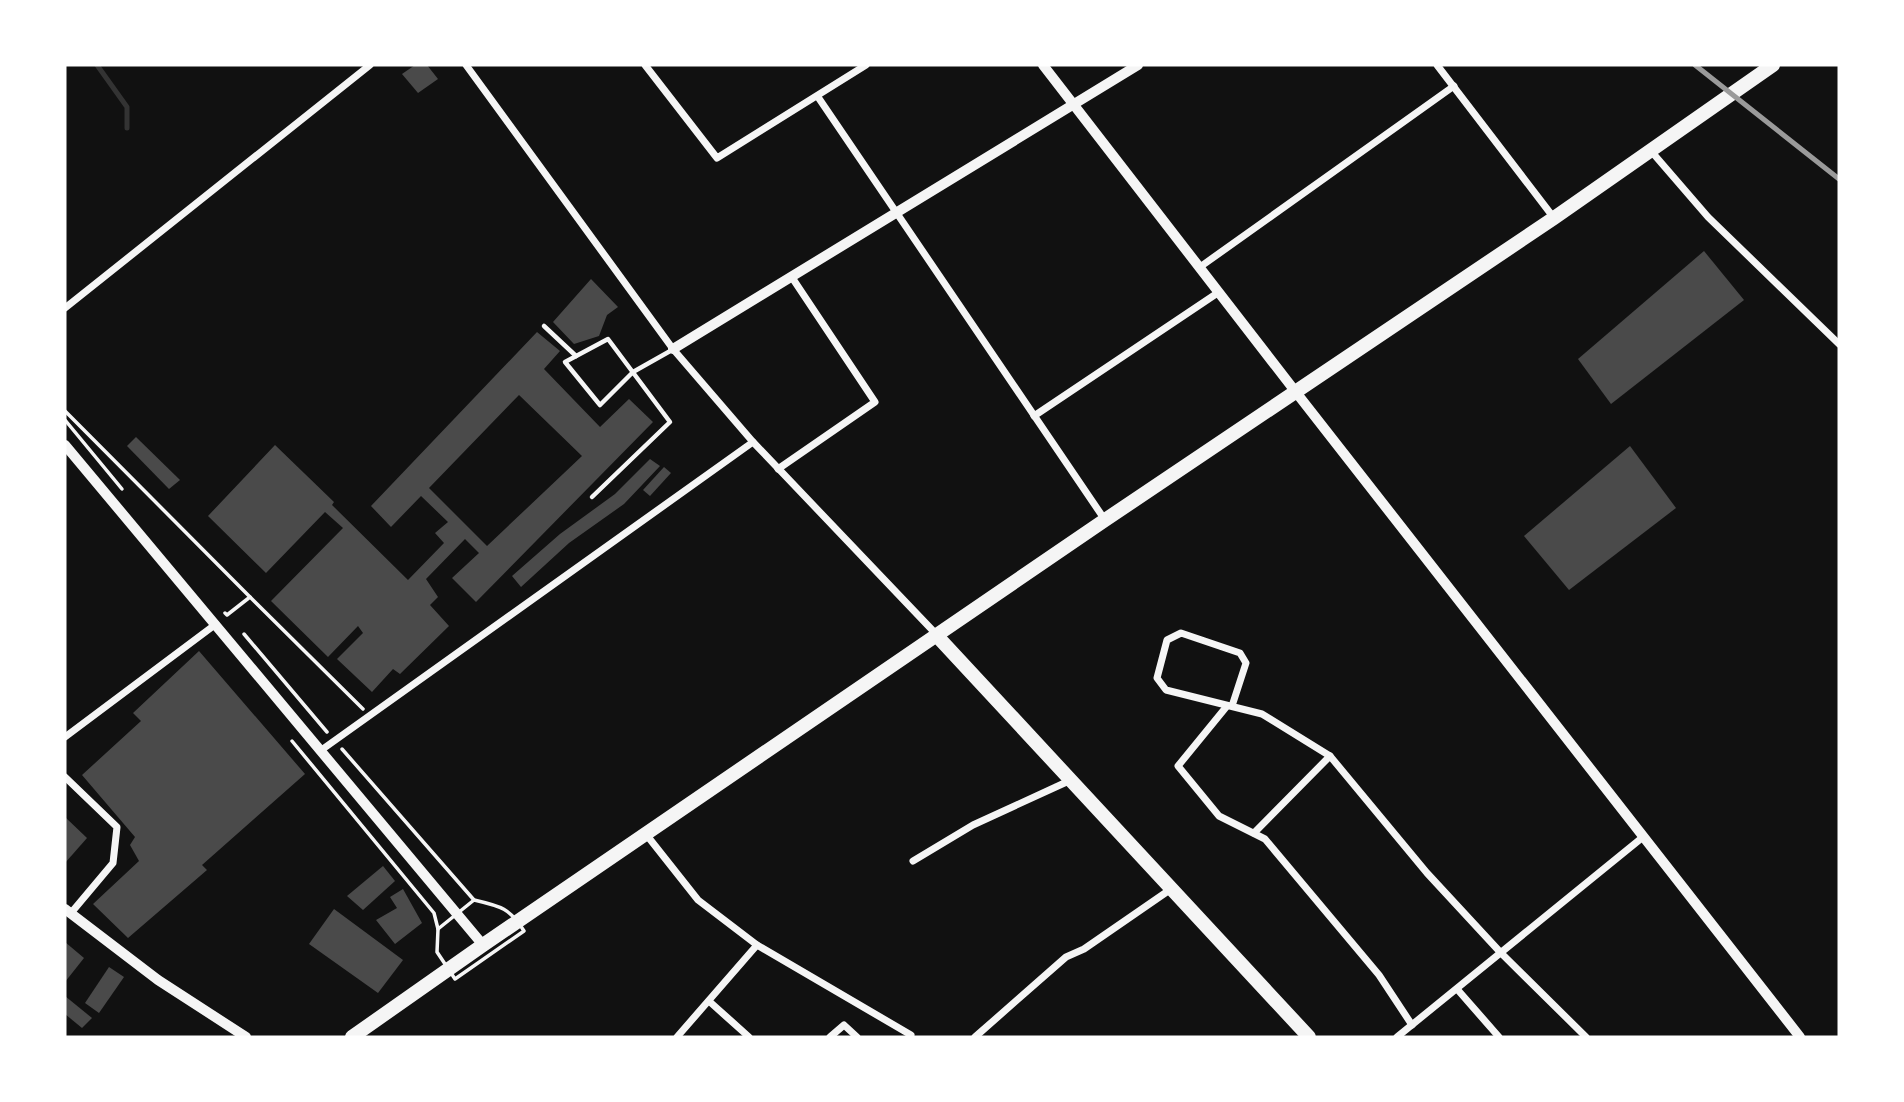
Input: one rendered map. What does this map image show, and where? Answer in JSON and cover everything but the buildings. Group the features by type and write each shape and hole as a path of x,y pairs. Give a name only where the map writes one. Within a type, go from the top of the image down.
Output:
{"main road":[{"path":"352,1037 483,944 1294,391 1554,218 1764,67"},
{"path":"937,636 1309,1037"}],"street":[{"path":"65,308 370,65"},
{"path":"466,65 673,349 752,442 937,636"},
{"path":"645,65 717,158 866,65"},
{"path":"1043,65 1294,391 1800,1037"},
{"path":"673,349 1138,65"},
{"path":"1437,65 1554,218"},
{"path":"1200,267 1454,86"},
{"path":"818,97 1105,520"},
{"path":"1651,150 1708,217 1839,344"},
{"path":"778,469 875,402 791,276"},
{"path":"1034,416 1219,292"},
{"path":"320,751 752,442"},
{"path":"65,445 483,944"},
{"path":"65,737 216,624"},
{"path":"1412,1026 1379,975 1265,839 1219,816 1178,766 1229,706 1246,663 1240,653 1181,634 1167,640 1157,678 1166,690 1229,706 1262,714 1331,756 1427,873 1501,953 1586,1037"},
{"path":"1254,833 1331,756"},
{"path":"65,777 117,827 113,863 68,911 158,980 246,1037"},
{"path":"913,861 973,825 1071,780"},
{"path":"646,833 698,900 757,945 913,1036"},
{"path":"1397,1037 1643,837"},
{"path":"975,1037 1066,957 1084,950 1171,888"},
{"path":"677,1037 757,945"},
{"path":"1457,989 1499,1037"},
{"path":"710,1002 749,1037"},
{"path":"830,1037 844,1025 857,1037"}],"lane":[{"path":"544,326 576,356"},
{"path":"592,497 670,422 634,372 608,339 565,362 600,405 634,372 673,349"}],"path":[{"path":"65,411 370,715"},
{"path":"216,624 250,597"},
{"path":"236,626 474,900"}],"waterway":[{"path":"97,65 127,107 127,128"}],"railway":[{"path":"1695,65 1839,179"}]}
